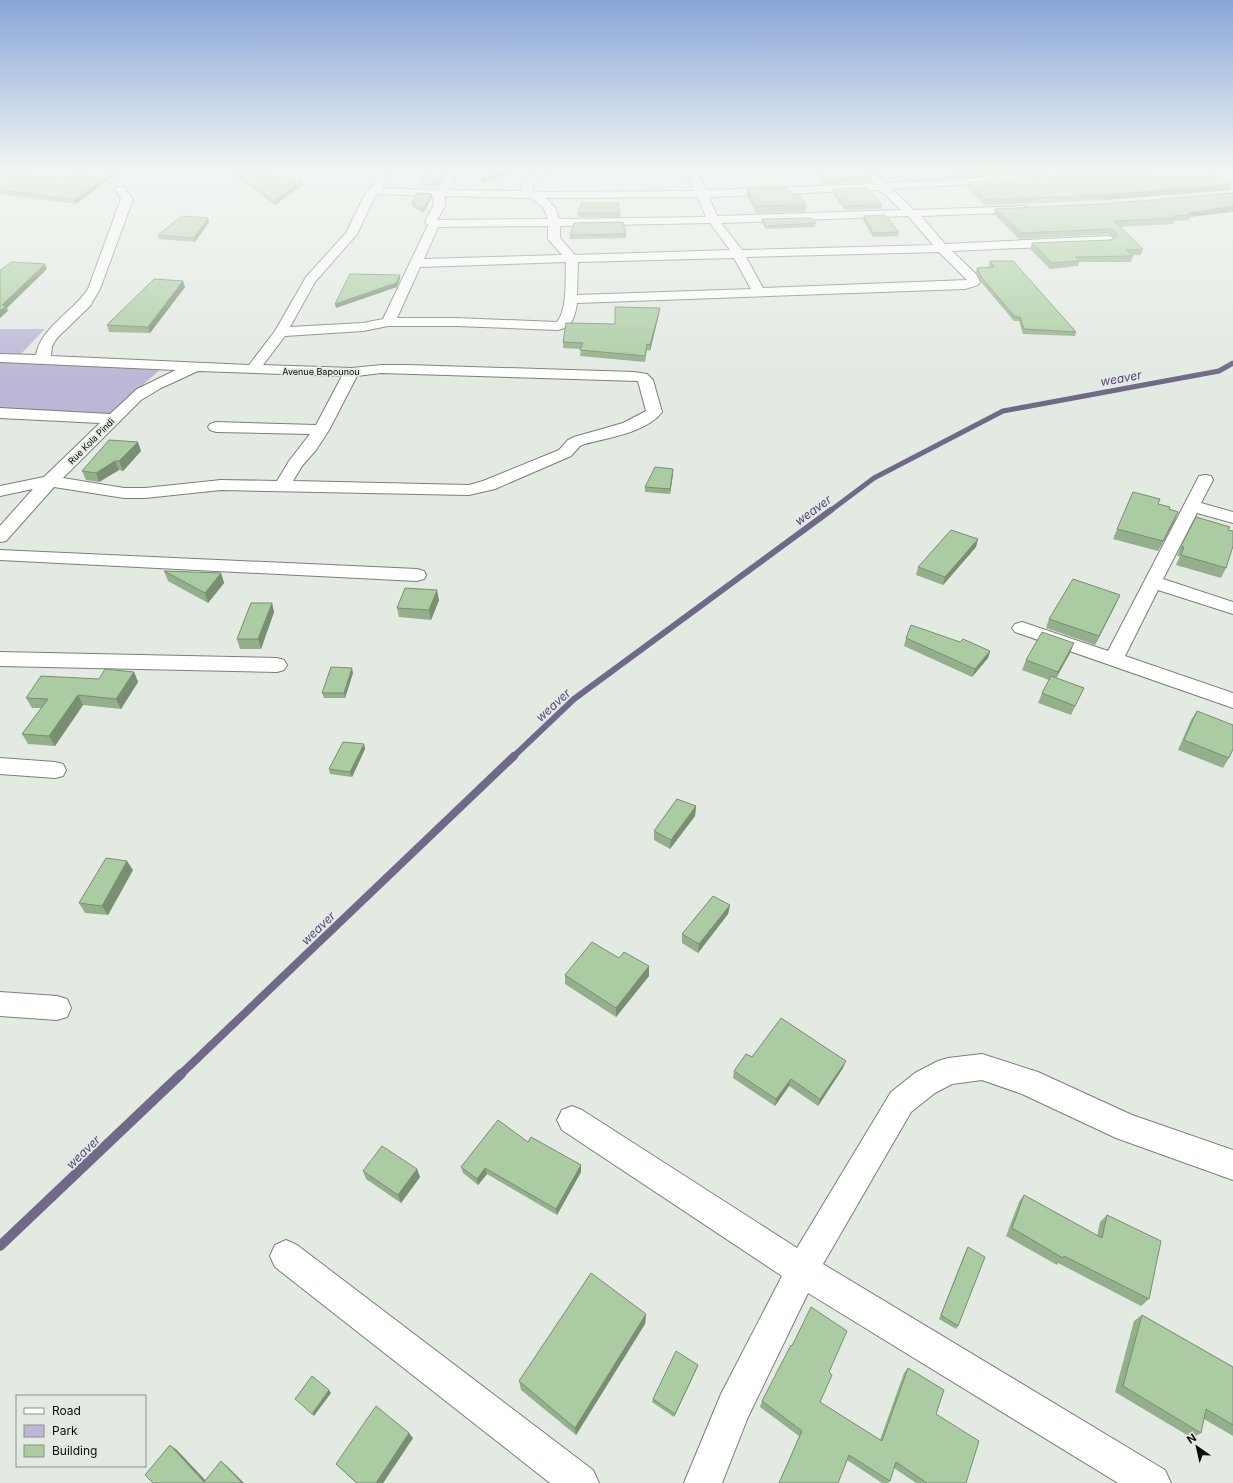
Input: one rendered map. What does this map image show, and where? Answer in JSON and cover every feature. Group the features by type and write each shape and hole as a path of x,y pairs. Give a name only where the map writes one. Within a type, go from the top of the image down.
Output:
{"street":[{"path":"43,359 45,346 51,336 86,303 94,289 112,240"},
{"path":"252,369 281,332 310,280 346,240"},
{"path":"388,322 427,240"},
{"path":"281,332 363,327 388,322 456,322 556,326 566,322 572,299 572,260 555,240"},
{"path":"729,240 738,252 759,292"},
{"path":"572,299 965,285 974,282 972,277 936,240"},
{"path":"416,263 572,260 738,252 942,248 1104,240"},
{"name":"Avenue Bapounou","path":"0,358 352,372 400,369 642,377 646,380 654,412 646,420 627,428 580,440 574,443 565,452 489,485 469,490 282,486"},
{"name":"Rue Kola Pindi","path":"0,537 50,481 136,397 166,379 199,367"},
{"path":"0,491 50,481 124,492 145,493 221,485 282,486 295,464 310,447 321,430 352,372"},
{"path":"0,413 113,419"},
{"path":"216,427 321,430"},
{"path":"1114,659 1205,480"},
{"path":"1192,506 1233,518"},
{"path":"0,555 417,576"},
{"path":"1152,582 1233,608"},
{"path":"1022,628 1233,701"},
{"path":"0,659 277,665"},
{"path":"0,766 55,770"},
{"path":"0,1004 57,1008"},
{"path":"703,1483 734,1407 802,1270 901,1102 925,1083 948,1071 982,1067 1028,1082 1127,1128 1233,1165"},
{"path":"572,1120 802,1270 1152,1483"},
{"path":"286,1256 580,1483"}],"green space":[{"path":"0,329 45,329 18,357 0,357"},
{"path":"0,362 162,368 108,415 0,410"}],"building":[{"path":"1134,240 1143,249 1126,250 1133,256 1075,257 1080,261 1052,263 1032,243"},
{"path":"990,261 1013,261 1076,332 1024,329 1020,317 1015,317 982,278 977,268 994,267"},
{"path":"12,262 45,264 2,305 6,306 0,311 0,270"},
{"path":"350,274 400,275 396,283 335,304"},
{"path":"154,279 183,281 148,327 107,325"},
{"path":"615,307 660,308 650,345 647,344 645,356 580,350 583,343 563,342 566,323 615,324"},
{"path":"109,440 138,442 119,461 115,461 96,473 82,471"},
{"path":"655,467 673,469 670,489 645,487"},
{"path":"1133,492 1160,499 1158,504 1170,507 1169,509 1178,512 1163,541 1117,529"},
{"path":"1196,517 1230,527 1228,530 1233,531 1233,546 1226,568 1181,555 1184,547 1181,546"},
{"path":"951,530 978,539 945,577 918,567"},
{"path":"164,571 221,573 205,593"},
{"path":"1073,579 1120,595 1099,636 1049,619"},
{"path":"405,588 437,590 429,610 397,608"},
{"path":"251,603 272,603 258,639 237,639"},
{"path":"911,625 960,642 963,639 990,651 975,669 906,638"},
{"path":"1042,632 1074,643 1058,672 1026,660"},
{"path":"331,667 352,668 344,693 322,693"},
{"path":"105,669 134,672 116,699 78,695 49,736 22,734 48,699 26,698 41,676 99,679"},
{"path":"1051,676 1084,688 1075,706 1042,693"},
{"path":"1197,711 1233,725 1233,749 1229,758 1184,740"},
{"path":"343,742 364,744 350,772 329,769"},
{"path":"677,799 696,806 671,840 654,831"},
{"path":"106,858 127,861 102,906 79,903"},
{"path":"713,896 730,905 699,944 682,934"},
{"path":"592,942 619,958 624,952 649,966 616,1008 565,975"},
{"path":"781,1018 846,1061 820,1099 791,1079 776,1099 734,1071 746,1054 752,1057"},
{"path":"498,1120 528,1142 531,1137 581,1165 556,1209 485,1168 477,1179 461,1167"},
{"path":"382,1146 417,1169 398,1195 363,1171"},
{"path":"1024,1195 1102,1238 1107,1215 1161,1241 1149,1299 1064,1256 1063,1258 1012,1228"},
{"path":"968,1247 985,1257 958,1326 941,1315"},
{"path":"591,1273 646,1314 575,1428 519,1381"},
{"path":"811,1307 847,1331 829,1372 832,1375 820,1402 882,1441 908,1368 944,1390 936,1414 979,1441 966,1483 927,1483 896,1462 890,1481 849,1455 838,1483 779,1483 802,1431 762,1401"},
{"path":"1142,1315 1233,1367 1233,1425 1206,1409 1201,1433 1123,1386"},
{"path":"676,1351 698,1365 675,1414 653,1399"},
{"path":"312,1376 329,1390 312,1414 295,1399"},
{"path":"376,1406 409,1433 376,1483 357,1483 336,1464"},
{"path":"170,1445 204,1482 221,1461 242,1483 153,1483 145,1475"}],"waterway":[{"name":"weaver","path":"830,511 874,478 1003,411 1219,371 1233,363"},
{"name":"weaver","path":"513,757 574,699 831,510"},
{"name":"weaver","path":"180,1075 514,756"},
{"name":"weaver","path":"0,1246 181,1074"}]}
